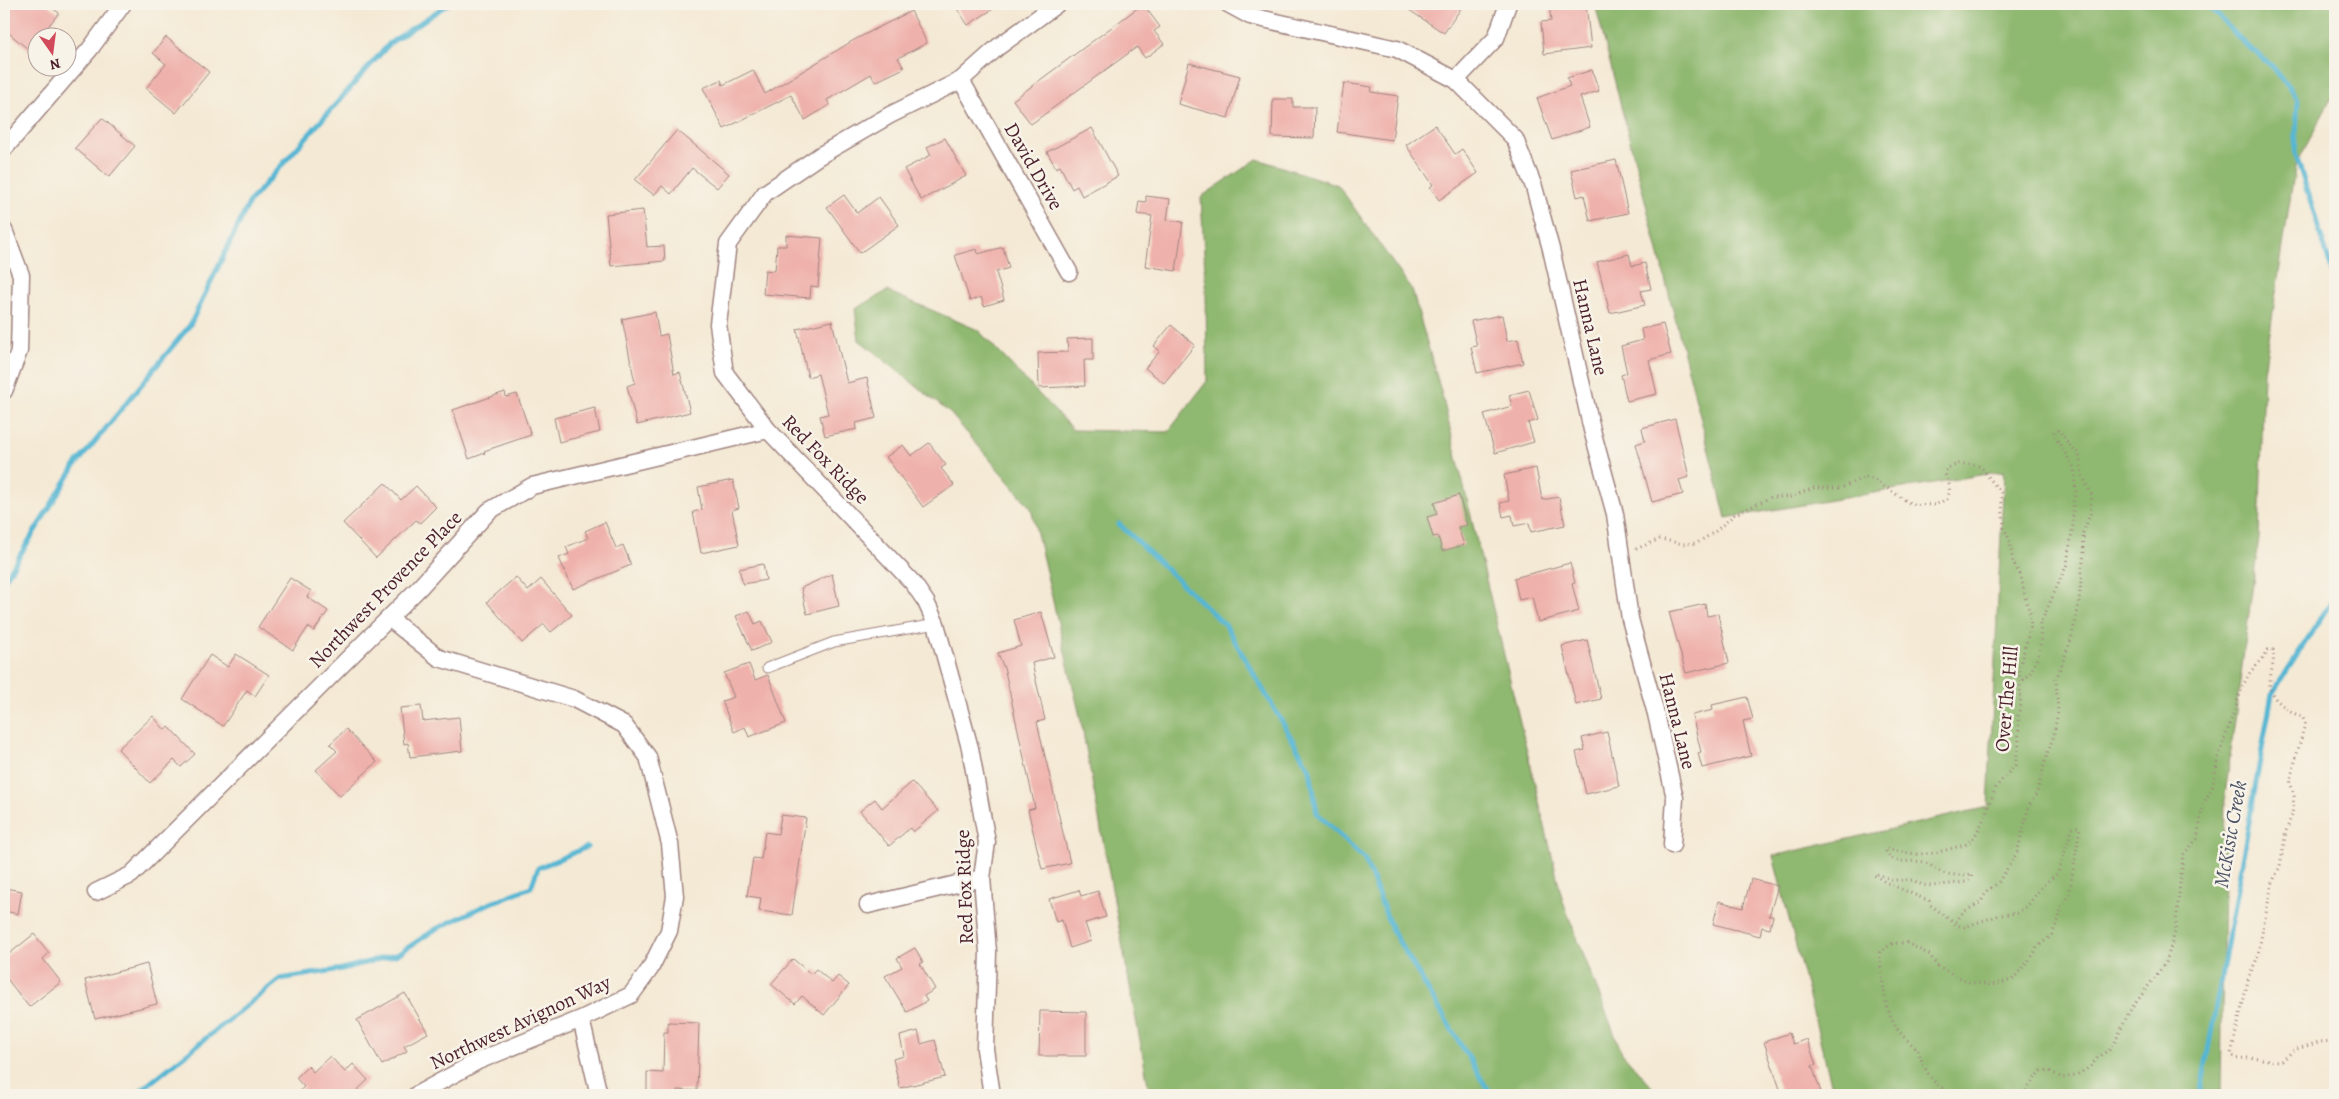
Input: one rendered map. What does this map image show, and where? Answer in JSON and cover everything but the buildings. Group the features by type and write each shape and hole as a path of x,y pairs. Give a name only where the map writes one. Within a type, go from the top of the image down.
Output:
{"street":[{"path":"4,149 90,49 123,4"},
{"name":"Red Fox Ridge","path":"992,1095 985,1049 988,952 982,878 987,842 970,748 936,624 926,602 913,583 768,430 725,373 718,324 728,244 765,193 819,156 890,115 961,80 998,47 1057,4"},
{"name":"Hanna Lane","path":"1228,4 1250,16 1397,49 1456,80 1515,139 1534,187 1570,324 1592,430 1615,514 1630,619 1656,714 1675,798 1672,845"},
{"path":"1456,80 1496,38 1508,4"},
{"name":"David Drive","path":"961,80 1070,272"},
{"path":"4,230 20,275 19,351 4,391"},
{"name":"Northwest Provence Place","path":"96,892 131,876 419,588 490,511 532,486 768,430"},
{"name":"Northwest Avignon Way","path":"389,618 440,658 574,699 624,725 648,757 670,844 675,896 669,931 650,969 631,995 581,1019 478,1061 416,1095"},
{"path":"868,905 982,878"},
{"path":"581,1019 599,1095"}],"lane":[{"path":"767,668 834,642 936,624"}],"path":[{"path":"1948,1095 1934,1080 1918,1049 1907,1042 1887,1013 1881,986 1880,952 1893,943 1907,943 1930,954 1937,966 1969,982 1992,985 2012,980 2034,954 2036,948 2046,942 2059,919 2061,907 2069,895 2080,828 2076,826 2072,829 2058,873 2043,885 2027,906 2017,913 2000,915 1964,927 1960,927 1956,922 1962,912 1980,902 1987,892 1998,883 2017,853 2030,806 2037,793 2053,738 2058,712 2056,679 2071,640 2078,610 2084,552 2083,533 2090,514 2092,495 2082,475 2080,454 2071,447 2059,430 2054,431 2054,435 2074,468 2076,485 2068,560 2049,610 2040,625 2041,641 2038,656 2031,672 2020,682"},
{"name":"Over The Hill","path":"1620,552 1643,547 1660,539 1682,544 1697,543 1716,531 1734,515 1771,498 1790,496 1814,488 1841,488 1865,477 1873,479 1911,504 1935,505 1947,500 1950,492 1950,486 1945,474 1947,468 1959,464 1972,464 1981,467 2001,492 2004,506 2004,528 2010,541 2013,563 2021,576 2030,613 2031,625 2020,669 2019,744 2015,765 1996,787 1975,836 1966,844 1935,853 1916,854 1885,849 1886,853 1900,862 1924,862 1944,873 1955,875 1972,874 1971,879 1966,882 1933,886 1922,885 1913,880 1892,880 1879,874 1874,875 1929,902 1930,905 1956,922"},
{"path":"2023,1095 2040,1071 2048,1070 2062,1078 2075,1076 2090,1068 2099,1056 2109,1050 2115,1042 2129,1012 2166,962 2175,932 2183,855 2197,839 2203,805 2213,785 2218,758 2242,688 2250,672 2262,660 2268,650 2272,650 2274,658 2270,686 2272,694 2288,710 2303,718 2305,724 2290,780 2294,796 2292,816 2280,866 2272,883 2257,959 2249,976 2246,997 2231,1054 2236,1058 2250,1057 2263,1062 2282,1061 2294,1050 2320,1042 2335,1041"}],"green space":[{"path":"1595,4 2335,4 2335,91 2295,167 2264,372 2259,538 2225,795 2221,1095 1834,1095 1773,856 1988,807 2004,471 1726,518"},
{"path":"1257,159 1338,185 1412,290 1442,395 1563,902 1622,1053 1659,1095 1150,1095 1080,716 1031,508 951,414 859,340 855,309 887,291 978,330 1073,430 1168,432 1207,381 1206,291 1201,197"}],"waterway":[{"path":"4,581 75,466 190,325 250,201 390,43 448,4"},
{"path":"2207,4 2243,42 2273,67 2298,99 2295,152 2335,281"},
{"path":"1119,524 1226,626 1310,770 1317,813 1365,860 1392,930 1491,1095"},
{"name":"McKisic Creek","path":"2200,1095 2272,694 2335,596"},
{"path":"135,1095 280,979 342,969 398,954 436,929 486,905 531,887 538,868 587,847"}]}
